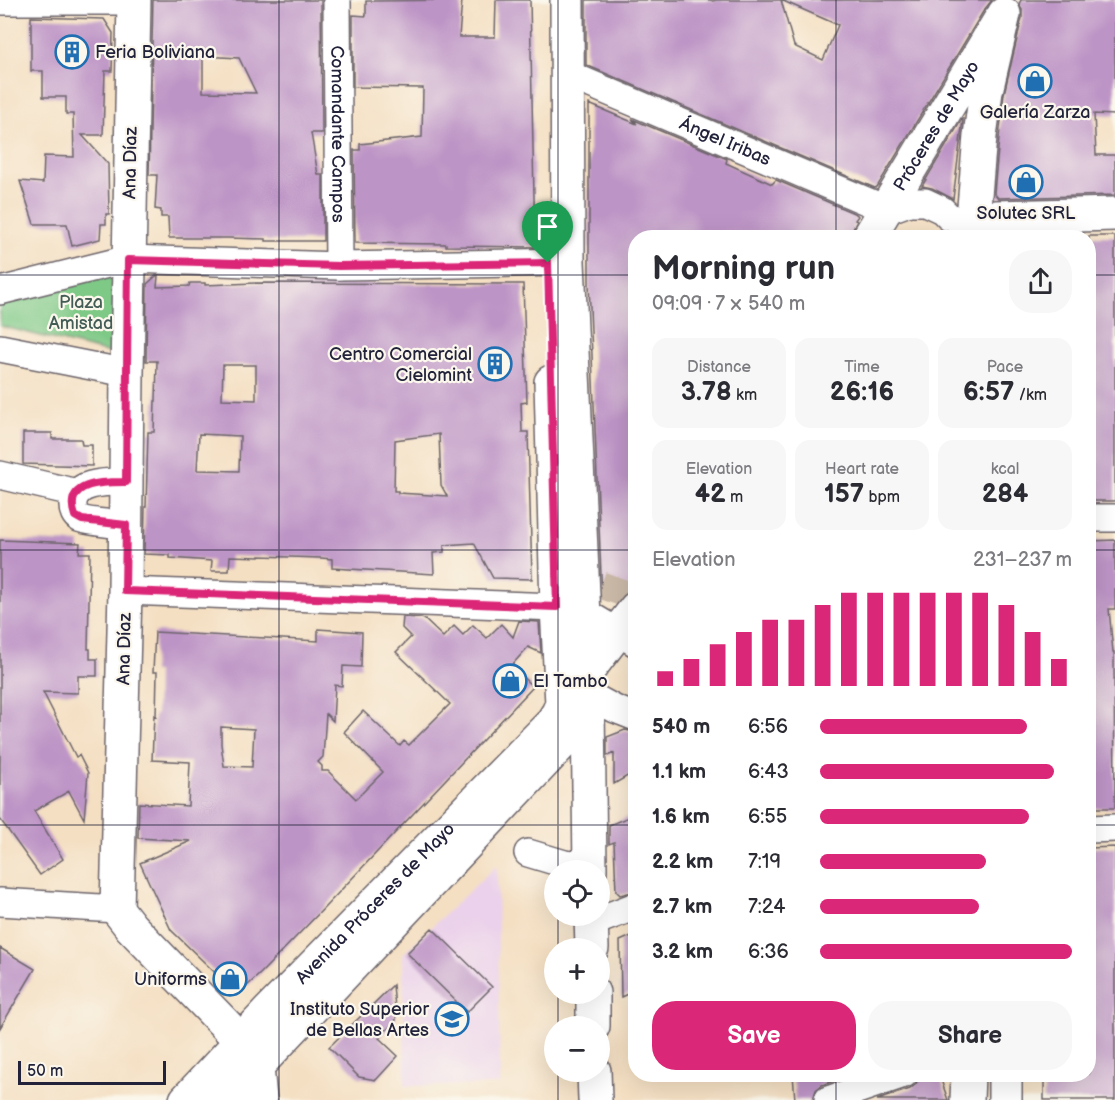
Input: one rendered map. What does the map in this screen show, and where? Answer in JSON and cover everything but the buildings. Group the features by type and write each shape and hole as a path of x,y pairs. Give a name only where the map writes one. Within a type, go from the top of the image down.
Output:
{"main road":[{"path":"547,0 571,610 582,695 590,860"},
{"path":"567,0 567,74 558,263 592,581 571,610"},
{"name":"Ana Díaz","path":"117,909 125,591 126,373 134,1"},
{"path":"1007,7 986,91 980,136 983,220 1115,214"},
{"name":"Próceres de Mayo","path":"877,223 1007,7"},
{"path":"582,695 628,625"},
{"name":"Avenida Próceres de Mayo","path":"225,1100 249,1053 318,961 551,724 558,713 582,695"},
{"name":"Avenida Próceres de Mayo","path":"186,1100 249,1053 564,741 582,695"},
{"path":"117,909 131,927 249,1053 260,1100"},
{"path":"594,1082 595,1100"},
{"path":"967,1100 968,1082"},
{"path":"1005,1082 1005,1100"}],"street":[{"name":"Comandante Campos","path":"337,0 339,266"},
{"path":"0,1 134,1"},
{"name":"Ángel Iribas","path":"567,74 877,223"},
{"path":"877,223 890,209 909,202 925,202 957,219 983,220"},
{"path":"0,291 128,260 339,266 558,263"},
{"path":"0,348 126,373"},
{"path":"0,476 76,493 99,482 126,482"},
{"path":"76,493 73,508 75,516 82,520 126,525"},
{"path":"1096,518 1115,518"},
{"path":"125,591 571,610 628,620"},
{"path":"582,695 628,714"},
{"path":"1096,829 1115,828"},
{"path":"528,853 551,860"},
{"path":"0,902 117,909"},
{"path":"591,929 628,910"},
{"path":"828,1100 881,1082"}],"shaded area":[{"name":"Instituto Superior de Bellas Artes","path":"497,865 500,1085 405,1086 403,954"}],"green space":[{"name":"Plaza Amistad","path":"111,269 115,271 114,351 110,353 0,326 0,305"}],"tunnel":[{"path":"601,585 626,594"}],"place":[{"name":"Feria Boliviana","path":"72,52"},
{"name":"Galería Zarza","path":"1035,81"},
{"name":"Solutec SRL","path":"1026,182"},
{"name":"Centro Comercial Cielomint","path":"495,364"},
{"name":"El Tambo","path":"510,681"},
{"name":"Uniforms","path":"230,979"},
{"name":"Instituto Superior de Bellas Artes","path":"452,1019"}],"route":[{"path":"128,260 339,266 548,263 557,607 125,591 126,525 82,520 75,516 73,508 76,493 99,482 126,482 128,260"}]}
